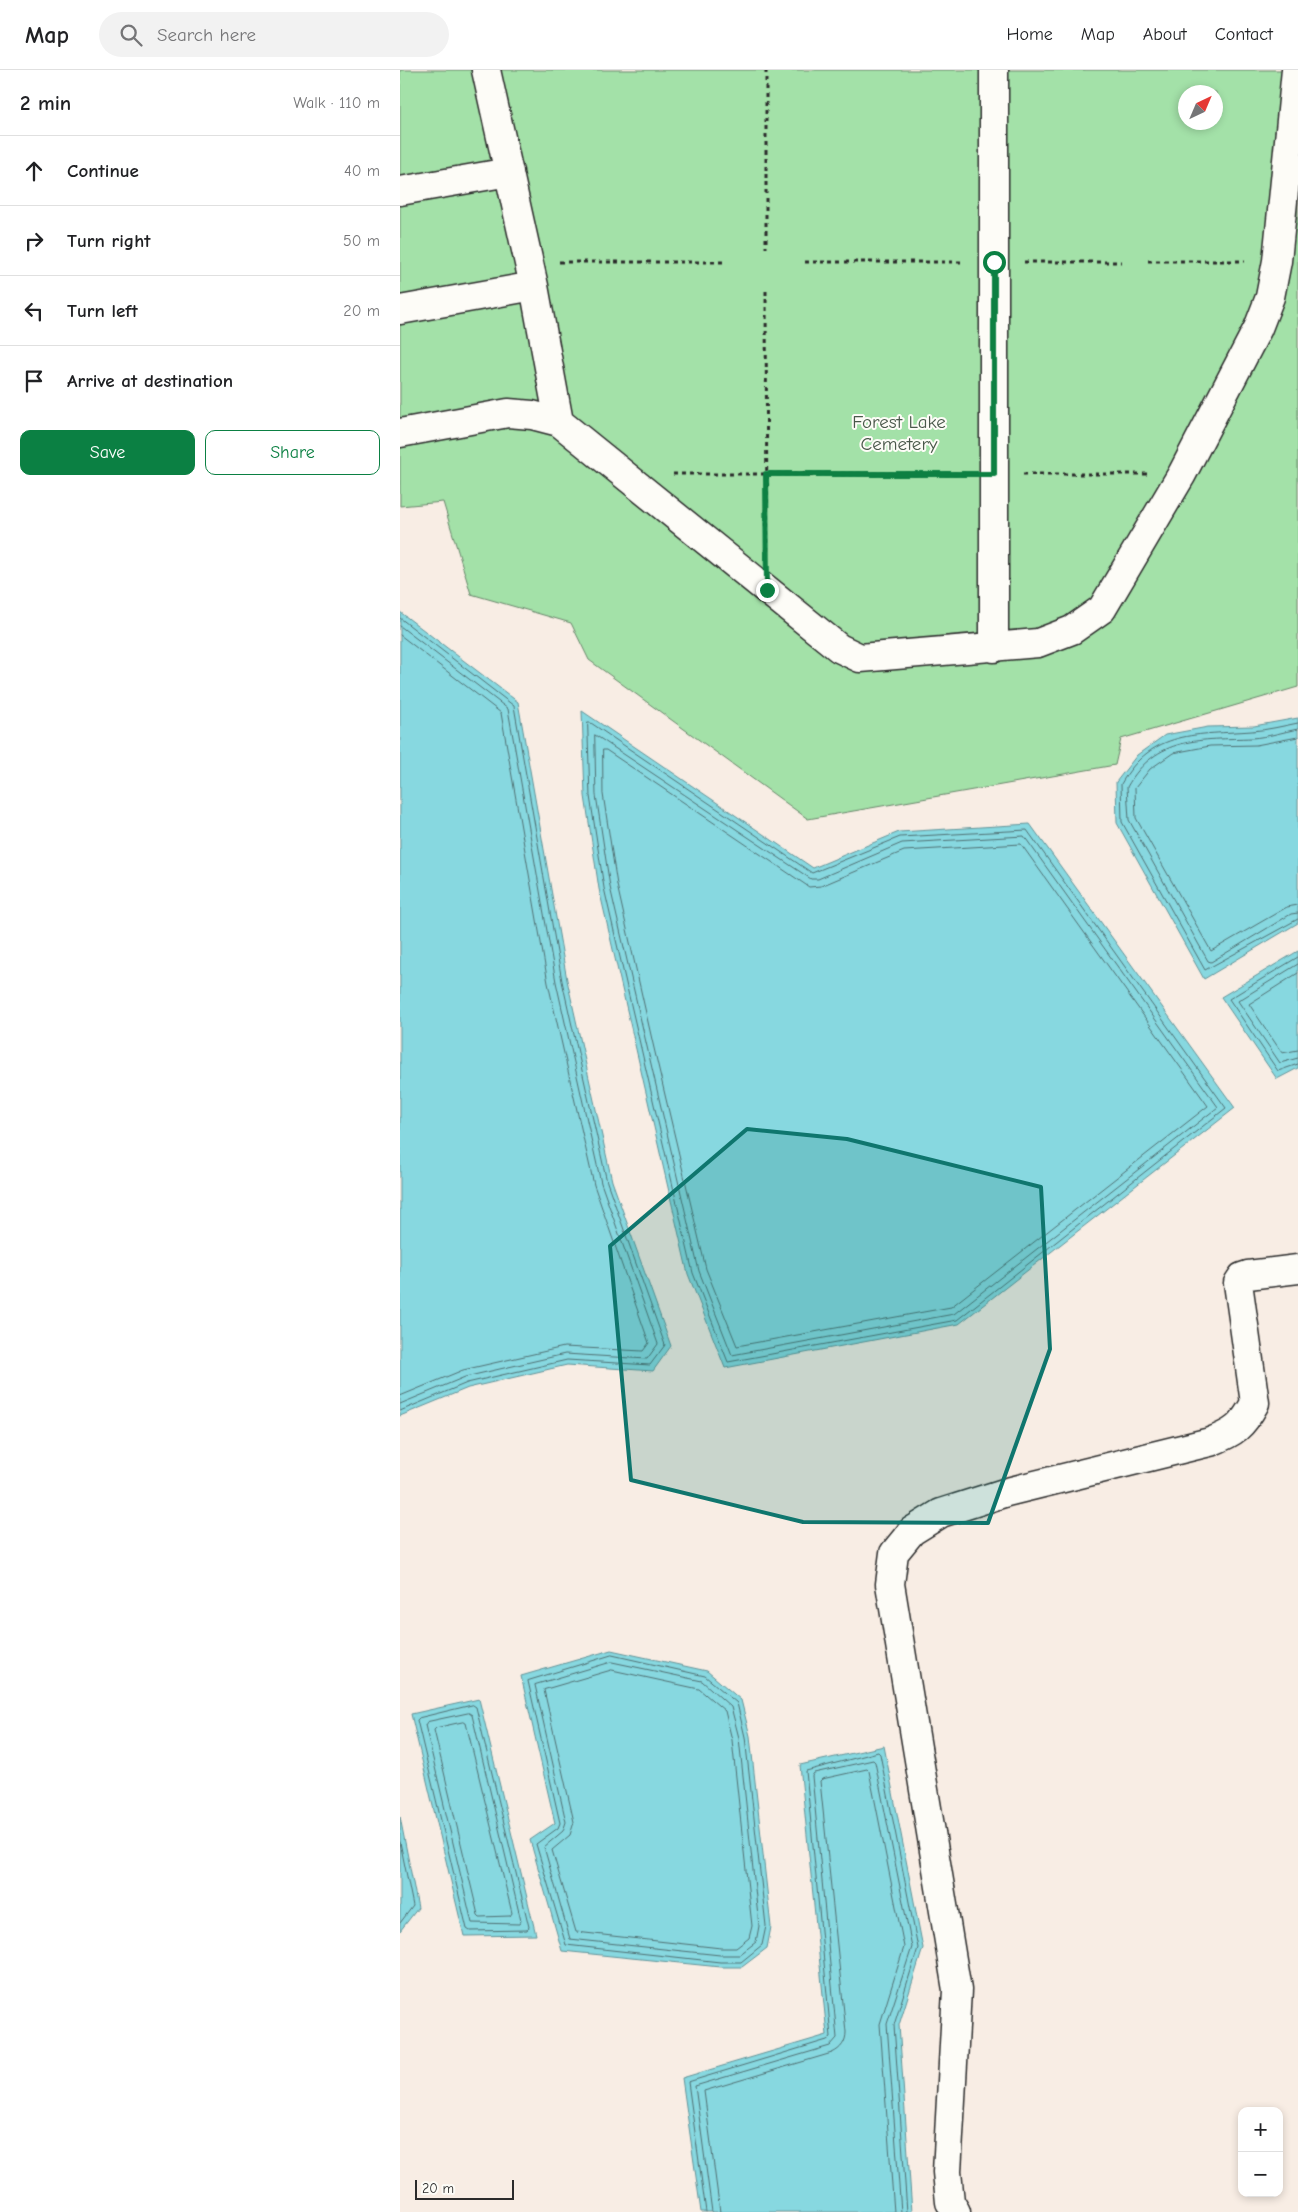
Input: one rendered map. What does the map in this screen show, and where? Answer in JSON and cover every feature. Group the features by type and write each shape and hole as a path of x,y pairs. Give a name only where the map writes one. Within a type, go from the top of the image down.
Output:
{"street":[{"path":"486,70 531,274 559,422"},
{"path":"994,70 994,648"},
{"path":"400,433 508,413 532,415 559,422 839,648 860,658 1038,643 1072,630 1102,609 1182,474 1258,328 1270,297 1276,261 1296,70"},
{"path":"400,191 509,172"},
{"path":"400,310 531,274"},
{"path":"956,2212 950,2202 947,2172 957,1990 890,1584 894,1553 912,1531 941,1513 1007,1492 1210,1442 1234,1432 1248,1418 1256,1403 1238,1283 1242,1277 1248,1275 1298,1269"}],"path":[{"path":"766,70 766,248"},
{"path":"1148,262 1276,261"},
{"path":"531,274 727,262"},
{"path":"766,291 767,590"},
{"path":"671,474 1182,474"}],"highlighted area":[{"path":"747,1129 847,1139 1041,1187 1050,1349 988,1523 803,1522 631,1480 610,1246"}],"green space":[{"name":"Forest Lake Cemetery","path":"400,70 1298,70 1298,687 1121,739 1115,765 808,819 589,660 571,623 471,594 443,502 400,506"}],"water":[{"path":"400,612 518,702 567,980 612,1181 671,1346 653,1371 567,1365 468,1388 400,1416"},
{"path":"582,711 813,868 899,832 1030,824 1235,1108 959,1324 725,1368 688,1274 599,889 585,796"},
{"path":"1298,718 1298,923 1204,979 1117,823 1116,782 1137,755 1165,735 1208,727 1254,726"},
{"path":"1298,951 1298,1068 1277,1079 1221,997"},
{"path":"611,1650 707,1671 741,1700 750,1736 771,1927 767,1948 742,1967 720,1967 562,1951 530,1840 555,1823 521,1676"},
{"path":"479,1699 536,1935 464,1936 411,1714"},
{"path":"884,1746 923,1948 899,2025 912,2212 701,2212 682,2078 827,2035 800,1765"},
{"path":"400,1817 418,1908 400,1931"}],"route":[{"path":"767,590 766,474 994,474 994,262"}]}
